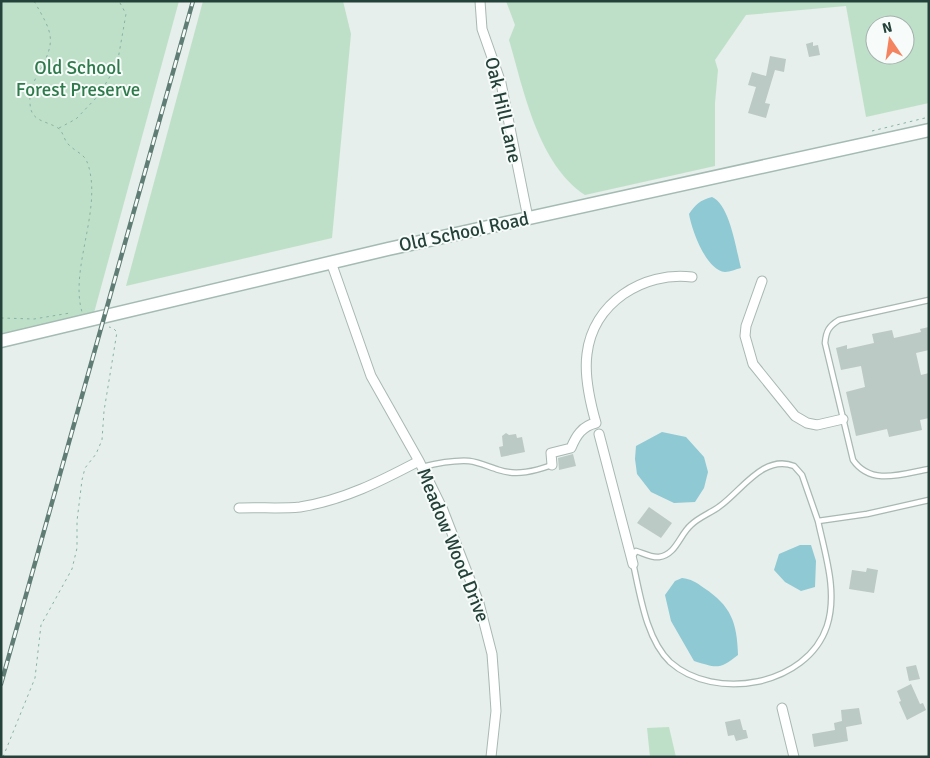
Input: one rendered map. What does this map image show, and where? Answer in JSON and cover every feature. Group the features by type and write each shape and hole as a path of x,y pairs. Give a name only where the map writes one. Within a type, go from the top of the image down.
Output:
{"street":[{"name":"Oak Hill Lane","path":"480,1 482,29 501,83 528,218"},
{"name":"Old School Road","path":"1,341 331,262 929,130"},
{"name":"Meadow Wood Drive","path":"331,262 372,376 443,510 480,603 492,654 496,711 491,757"},
{"path":"552,465 551,453 571,448 577,434 590,424 596,423 586,370 587,354 599,319 624,292 643,282 669,276 692,277"},
{"path":"762,281 746,326 745,336 753,364 795,416 807,423 817,425 844,419"},
{"path":"599,434 633,564"},
{"path":"239,508 299,507 320,503 372,486 420,464"},
{"path":"782,708 794,757"}],"lane":[{"path":"929,300 839,320 831,325 826,332 825,343 853,460 860,470 870,475 886,477 929,470"},
{"path":"420,464 470,461 500,471 522,473 534,472 552,465"},
{"path":"776,464 794,466 802,475 818,521 832,596 827,626 817,646 796,665 775,677 746,685 718,684 691,676 670,661 657,644 649,625 633,564 632,557 636,551 658,557 668,553 679,542 690,525 721,506 764,469 776,464"},
{"path":"818,521 867,514 929,500"}],"path":[{"path":"34,1 48,28 52,47 30,91 30,110 36,119 59,128 68,143 84,154 90,173 91,199 81,269 80,304 85,321"},
{"path":"59,128 76,119 98,96 117,65 126,14 119,1"},
{"path":"1,318 34,318 73,312"},
{"path":"3,757 35,678 41,625 72,569 77,548 77,521 82,480 85,468 96,454 102,440 104,411 114,363 117,332 114,328 107,327"}],"green space":[{"name":"Old School Forest Preserve","path":"1,1 179,1 94,313 1,334"},
{"path":"203,1 343,1 351,34 332,238 126,286"},
{"path":"506,1 929,1 929,103 866,117 846,6 746,15 715,60 718,70 715,103 715,166 585,195 569,182 555,165 544,146 527,103 509,40 515,25"},
{"path":"669,727 676,757 650,757 647,728"}],"water":[{"path":"712,197 718,202 728,218 741,268 727,272 718,270 701,249 693,230 689,214 698,203"},
{"path":"662,432 686,437 704,457 708,472 704,488 695,502 674,503 651,492 637,474 636,446"},
{"path":"800,545 811,545 816,561 815,587 801,591 785,582 774,570 779,554"},
{"path":"682,578 696,582 721,601 731,616 736,633 738,655 722,665 713,666 694,661 671,621 665,595 675,581"}],"building":[{"path":"813,42 813,46 818,45 820,55 809,57 806,44"},
{"path":"770,56 786,59 784,72 775,70 765,103 770,104 766,118 748,113 756,87 748,85 752,72 766,76"},
{"path":"929,327 929,350 916,353 921,375 929,373 929,418 920,420 922,430 889,437 887,429 856,436 846,392 865,387 861,366 841,370 836,348 847,345 847,349 874,343 872,334 892,330 894,338 921,332 920,329"},
{"path":"506,433 509,435 516,434 517,438 522,437 525,452 501,457 499,447 503,446 502,436"},
{"path":"573,454 576,466 559,470 558,458"},
{"path":"649,507 672,523 661,538 637,523"},
{"path":"867,568 878,570 874,593 849,589 852,570 866,572"},
{"path":"916,665 920,679 909,681 906,667"},
{"path":"911,684 920,704 923,703 926,710 907,720 899,702 901,701 897,691"},
{"path":"859,708 862,724 846,727 848,741 814,747 812,734 835,730 834,723 842,721 841,710"},
{"path":"740,719 743,730 746,730 748,738 736,741 734,735 728,736 725,722"}],"railway":[{"path":"1,684 193,1"}]}
